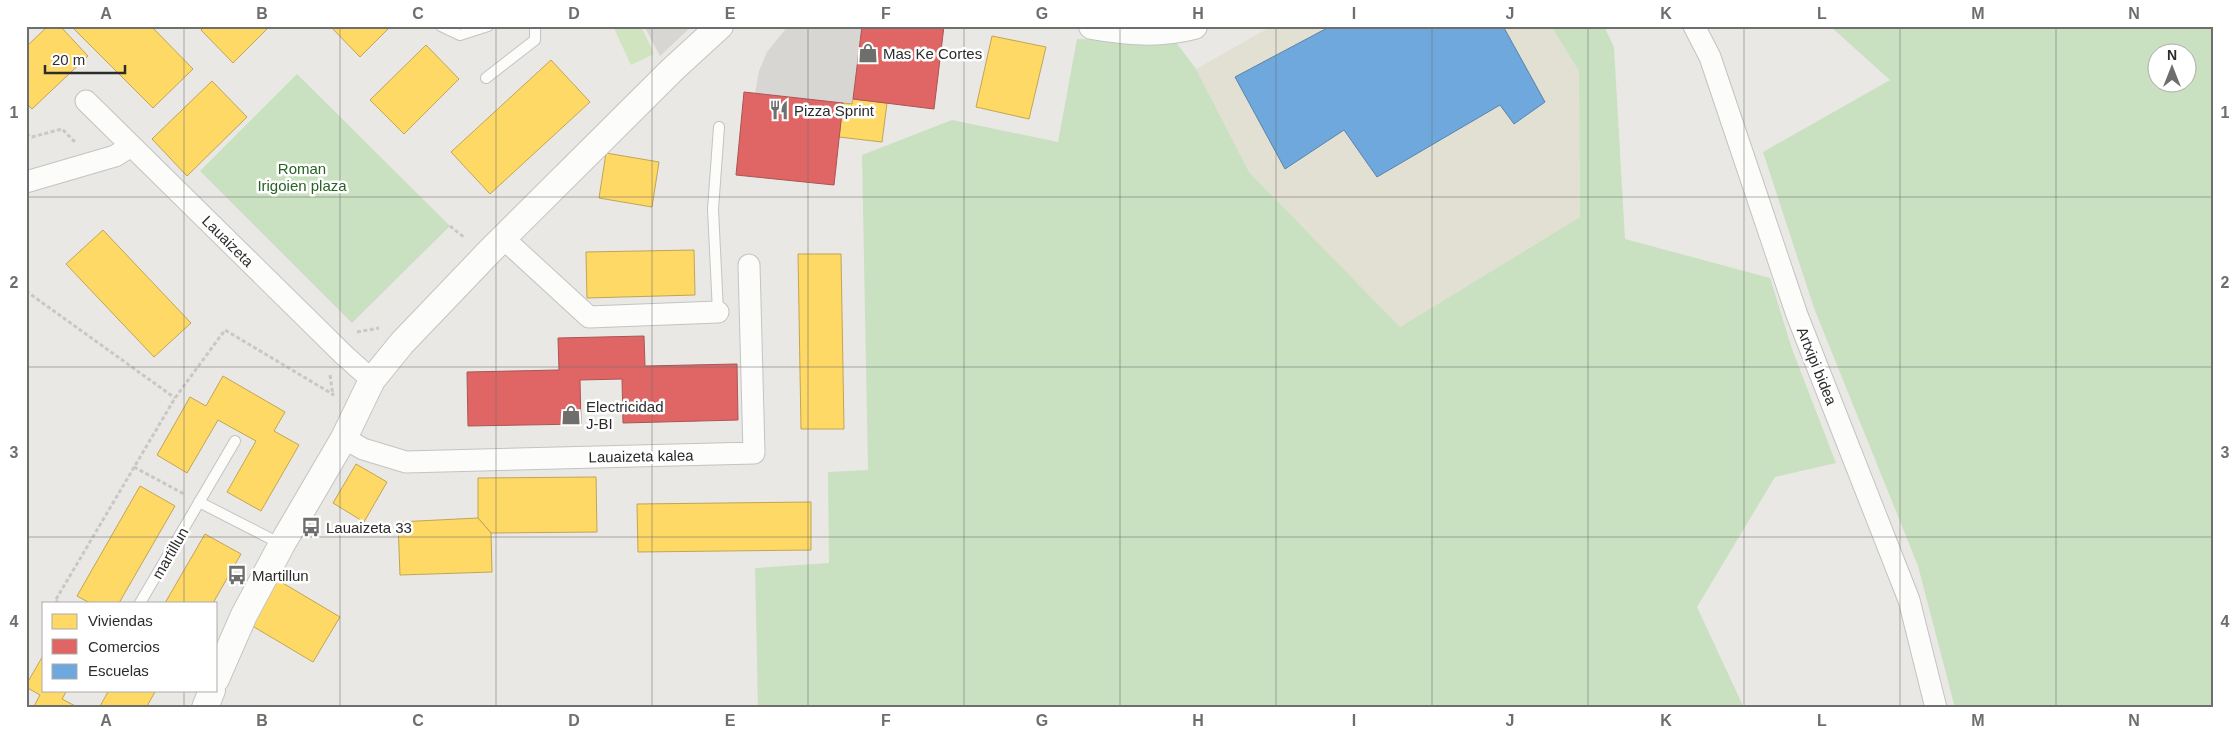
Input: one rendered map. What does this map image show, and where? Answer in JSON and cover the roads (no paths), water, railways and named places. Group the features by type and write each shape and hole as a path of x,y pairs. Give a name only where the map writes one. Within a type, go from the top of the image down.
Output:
{"street":[{"path":"218,674 244,616 282,544 344,438 372,380 402,344 503,238 673,69 720,26"},
{"path":"1092,26 1126,32 1177,30 1194,26"},
{"name":"Artxipi bidea","path":"1694,26 1710,57 1797,315 1909,600 1936,708"},
{"name":"Lauaizeta","path":"86,101 345,356 372,380"},
{"path":"26,182 115,156 131,146"},
{"path":"503,238 589,317 718,312"},
{"name":"Lauaizeta kalea","path":"344,438 364,449 406,462 754,453 749,265"},
{"path":"205,708 211,692"}],"lane":[{"path":"441,26 460,35 488,26"},
{"path":"486,78 536,40 535,26"},
{"path":"718,312 713,210 719,127"},
{"name":"martillun","path":"141,602 235,441"},
{"path":"199,502 282,544"}],"place":[{"name":"Mas Ke Cortes","path":"868,53"},
{"name":"Pizza Sprint","path":"779,110"},
{"name":"Electricidad J-BI","path":"571,415"},
{"name":"Lauaizeta 33","path":"311,527"},
{"name":"Martillun","path":"237,575"}],"park label":[{"name":"Roman Irigoien plaza","path":"302,176"}]}
